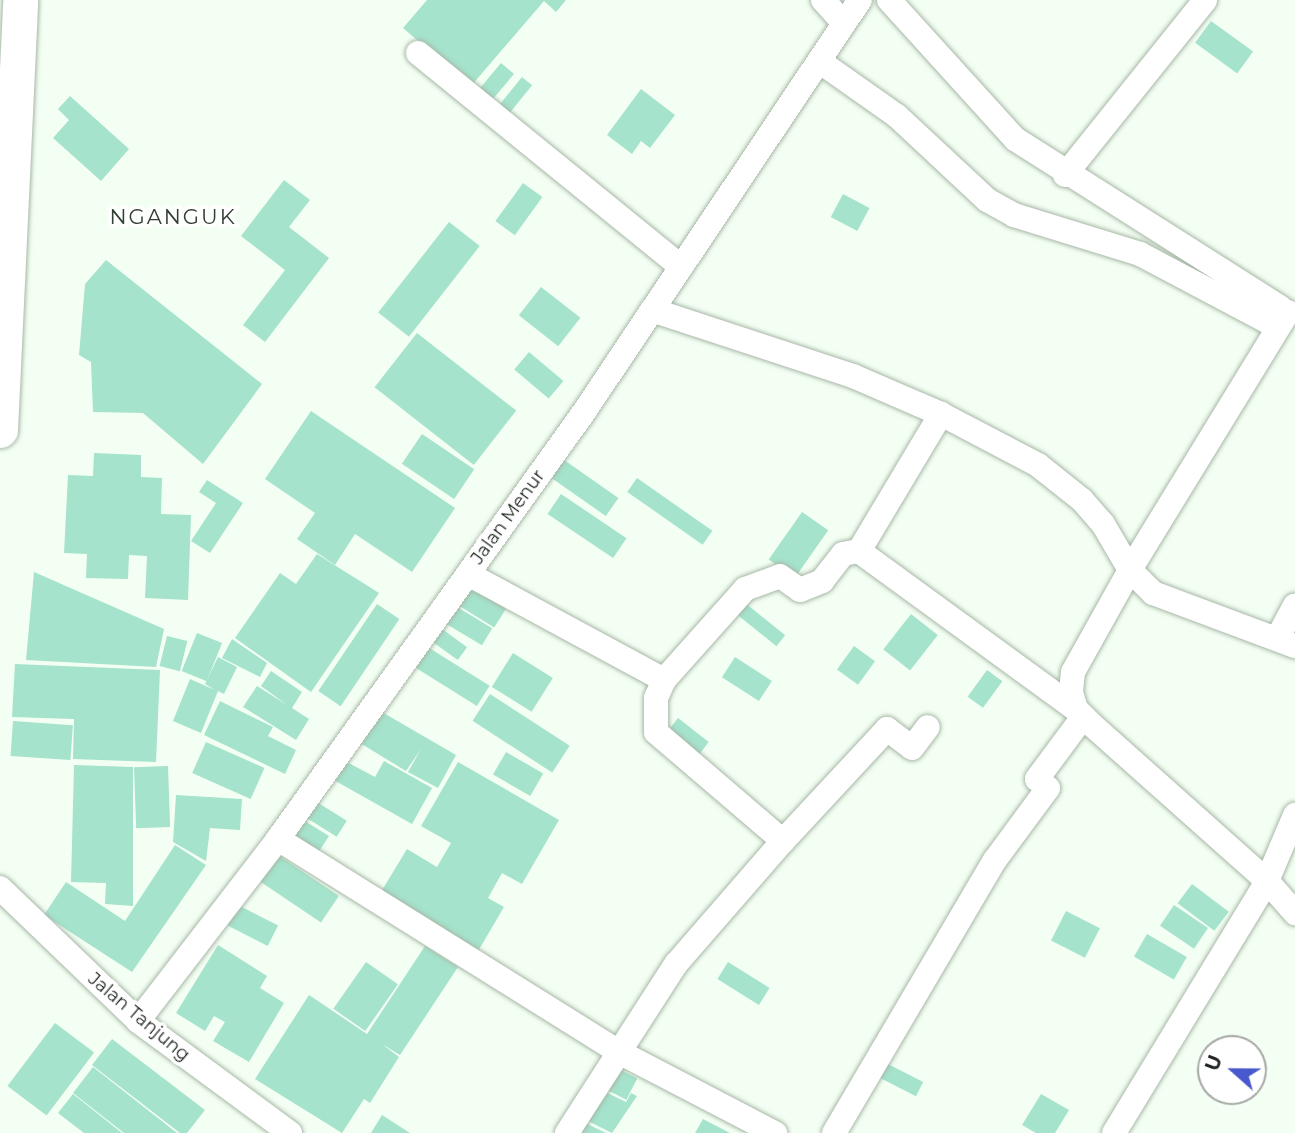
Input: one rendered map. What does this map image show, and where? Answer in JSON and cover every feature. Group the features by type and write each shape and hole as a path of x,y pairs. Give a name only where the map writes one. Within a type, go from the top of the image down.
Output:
{"main road":[{"path":"0,430 20,0"}],"street":[{"path":"823,0 844,23"},
{"name":"Jalan Menur","path":"138,1021 278,839 468,574 652,310 860,0"},
{"path":"889,0 1015,139 1065,175 1287,315"},
{"path":"1065,175 1205,0"},
{"path":"418,53 681,267"},
{"path":"819,61 897,116 987,200 1014,215 1140,254 1287,315"},
{"path":"652,310 853,376 941,414 1038,465 1082,500 1103,524 1130,570 1153,593 1286,643 1295,605"},
{"path":"1080,713 1071,692 1073,672 1130,570 1287,315"},
{"path":"859,551 941,414"},
{"path":"783,841 656,732 656,698 664,680 745,589 780,576 800,590 822,581 843,554 859,551 1080,713 1267,881 1295,913"},
{"path":"468,574 664,680"},
{"path":"834,1133 995,860 1048,788 1037,779 1080,713"},
{"path":"567,1133 676,964 783,841 887,729 912,748 928,727"},
{"path":"1114,1133 1267,881 1295,815"},
{"path":"278,839 621,1053 775,1133"},
{"name":"Jalan Tanjung","path":"0,888 138,1021 290,1133"}],"building":[{"path":"427,0 566,0 556,12 544,1 471,86 403,28"},
{"path":"1211,21 1253,52 1237,73 1195,43"},
{"path":"501,63 514,74 489,104 476,93"},
{"path":"522,77 532,85 509,114 499,106"},
{"path":"641,89 675,115 650,148 641,141 632,154 607,135"},
{"path":"70,96 129,149 101,181 53,138 69,120 58,109"},
{"path":"284,180 310,200 289,227 329,258 265,342 243,325 285,270 241,236"},
{"path":"523,183 542,197 515,235 495,221"},
{"path":"843,194 869,208 857,231 831,217"},
{"path":"449,222 480,246 409,337 378,313"},
{"path":"106,260 262,384 203,464 143,413 93,412 91,362 79,355 85,284"},
{"path":"541,287 580,318 558,346 519,315"},
{"path":"417,333 516,411 474,465 375,387"},
{"path":"529,352 563,381 549,399 514,370"},
{"path":"311,411 455,508 412,572 355,534 335,565 297,539 315,513 265,479"},
{"path":"422,434 474,469 454,499 402,464"},
{"path":"94,453 141,455 141,477 162,478 161,514 191,515 188,600 145,598 147,556 129,555 128,579 86,578 87,554 64,553 68,475 93,476"},
{"path":"557,455 618,498 606,516 544,473"},
{"path":"637,478 712,531 703,545 627,492"},
{"path":"207,480 243,503 210,553 191,541 216,503 199,492"},
{"path":"561,494 626,538 613,558 548,514"},
{"path":"802,512 828,530 795,578 769,560"},
{"path":"317,554 379,593 311,692 235,638 280,573 296,584"},
{"path":"34,572 164,629 156,667 26,660"},
{"path":"466,584 506,609 494,628 454,603"},
{"path":"744,602 785,635 776,646 735,613"},
{"path":"377,604 399,619 341,706 318,691"},
{"path":"452,604 492,628 482,645 442,621"},
{"path":"911,614 938,635 910,670 883,649"},
{"path":"438,626 467,647 458,660 429,639"},
{"path":"197,633 222,643 207,681 182,671"},
{"path":"167,636 187,641 180,671 160,666"},
{"path":"232,639 267,663 260,677 222,658"},
{"path":"426,646 490,686 477,706 413,666"},
{"path":"854,646 875,661 858,685 837,669"},
{"path":"513,653 553,678 532,712 492,687"},
{"path":"218,657 237,667 224,694 218,691 201,733 173,721 190,679 215,690 205,684"},
{"path":"735,657 772,681 759,701 722,677"},
{"path":"15,664 160,670 156,762 73,759 74,719 12,717"},
{"path":"987,670 1002,681 983,708 968,697"},
{"path":"271,671 302,692 292,708 309,719 296,740 243,707 257,686 287,705 261,686"},
{"path":"490,694 570,746 552,773 473,721"},
{"path":"220,701 273,727 268,736 296,750 285,774 204,735"},
{"path":"375,708 456,755 438,788 408,772 421,749 406,771 355,740"},
{"path":"678,718 709,742 695,759 664,735"},
{"path":"13,721 73,725 70,760 11,756"},
{"path":"206,742 264,768 251,799 192,773"},
{"path":"506,752 543,774 530,796 493,775"},
{"path":"343,760 375,777 384,761 432,788 412,824 332,779"},
{"path":"458,762 559,820 522,884 502,873 488,898 504,907 474,958 376,900 407,849 437,867 451,843 421,826"},
{"path":"74,765 133,767 133,906 105,904 106,883 71,882"},
{"path":"168,766 170,827 136,828 134,767"},
{"path":"176,795 242,799 240,830 210,828 206,861 173,842"},
{"path":"312,799 347,821 337,837 302,815"},
{"path":"300,818 329,836 318,853 285,841"},
{"path":"175,845 206,865 132,972 44,915 66,882 125,921"},
{"path":"275,853 339,896 321,923 257,880"},
{"path":"1192,884 1229,912 1214,931 1178,903"},
{"path":"238,905 278,925 268,946 228,925"},
{"path":"1174,905 1208,928 1194,949 1160,926"},
{"path":"1066,911 1100,928 1085,958 1051,940"},
{"path":"1147,934 1187,957 1174,980 1134,957"},
{"path":"218,945 267,976 260,988 284,1003 249,1062 213,1041 225,1022 214,1016 205,1031 176,1013"},
{"path":"425,946 458,967 400,1055 382,1044 399,1057 370,1103 364,1099 342,1133 255,1079 309,995 367,1034"},
{"path":"366,962 398,984 365,1031 333,1009"},
{"path":"728,962 770,988 759,1005 717,979"},
{"path":"55,1023 94,1052 47,1116 7,1086"},
{"path":"112,1039 205,1110 187,1133 180,1133 92,1065"},
{"path":"884,1062 923,1082 916,1096 877,1076"},
{"path":"93,1067 177,1133 124,1133 73,1093"},
{"path":"615,1067 637,1078 626,1100 604,1088"},
{"path":"599,1089 626,1102 631,1093 637,1096 612,1133 584,1119"},
{"path":"73,1094 122,1133 84,1133 58,1113"},
{"path":"1041,1094 1069,1110 1055,1133 1036,1133 1022,1125"},
{"path":"382,1115 410,1133 371,1133"},
{"path":"577,1119 606,1133 570,1133"},
{"path":"703,1119 730,1133 695,1133"}],"district":[{"name":"NGANGUK","path":"173,217"}]}
